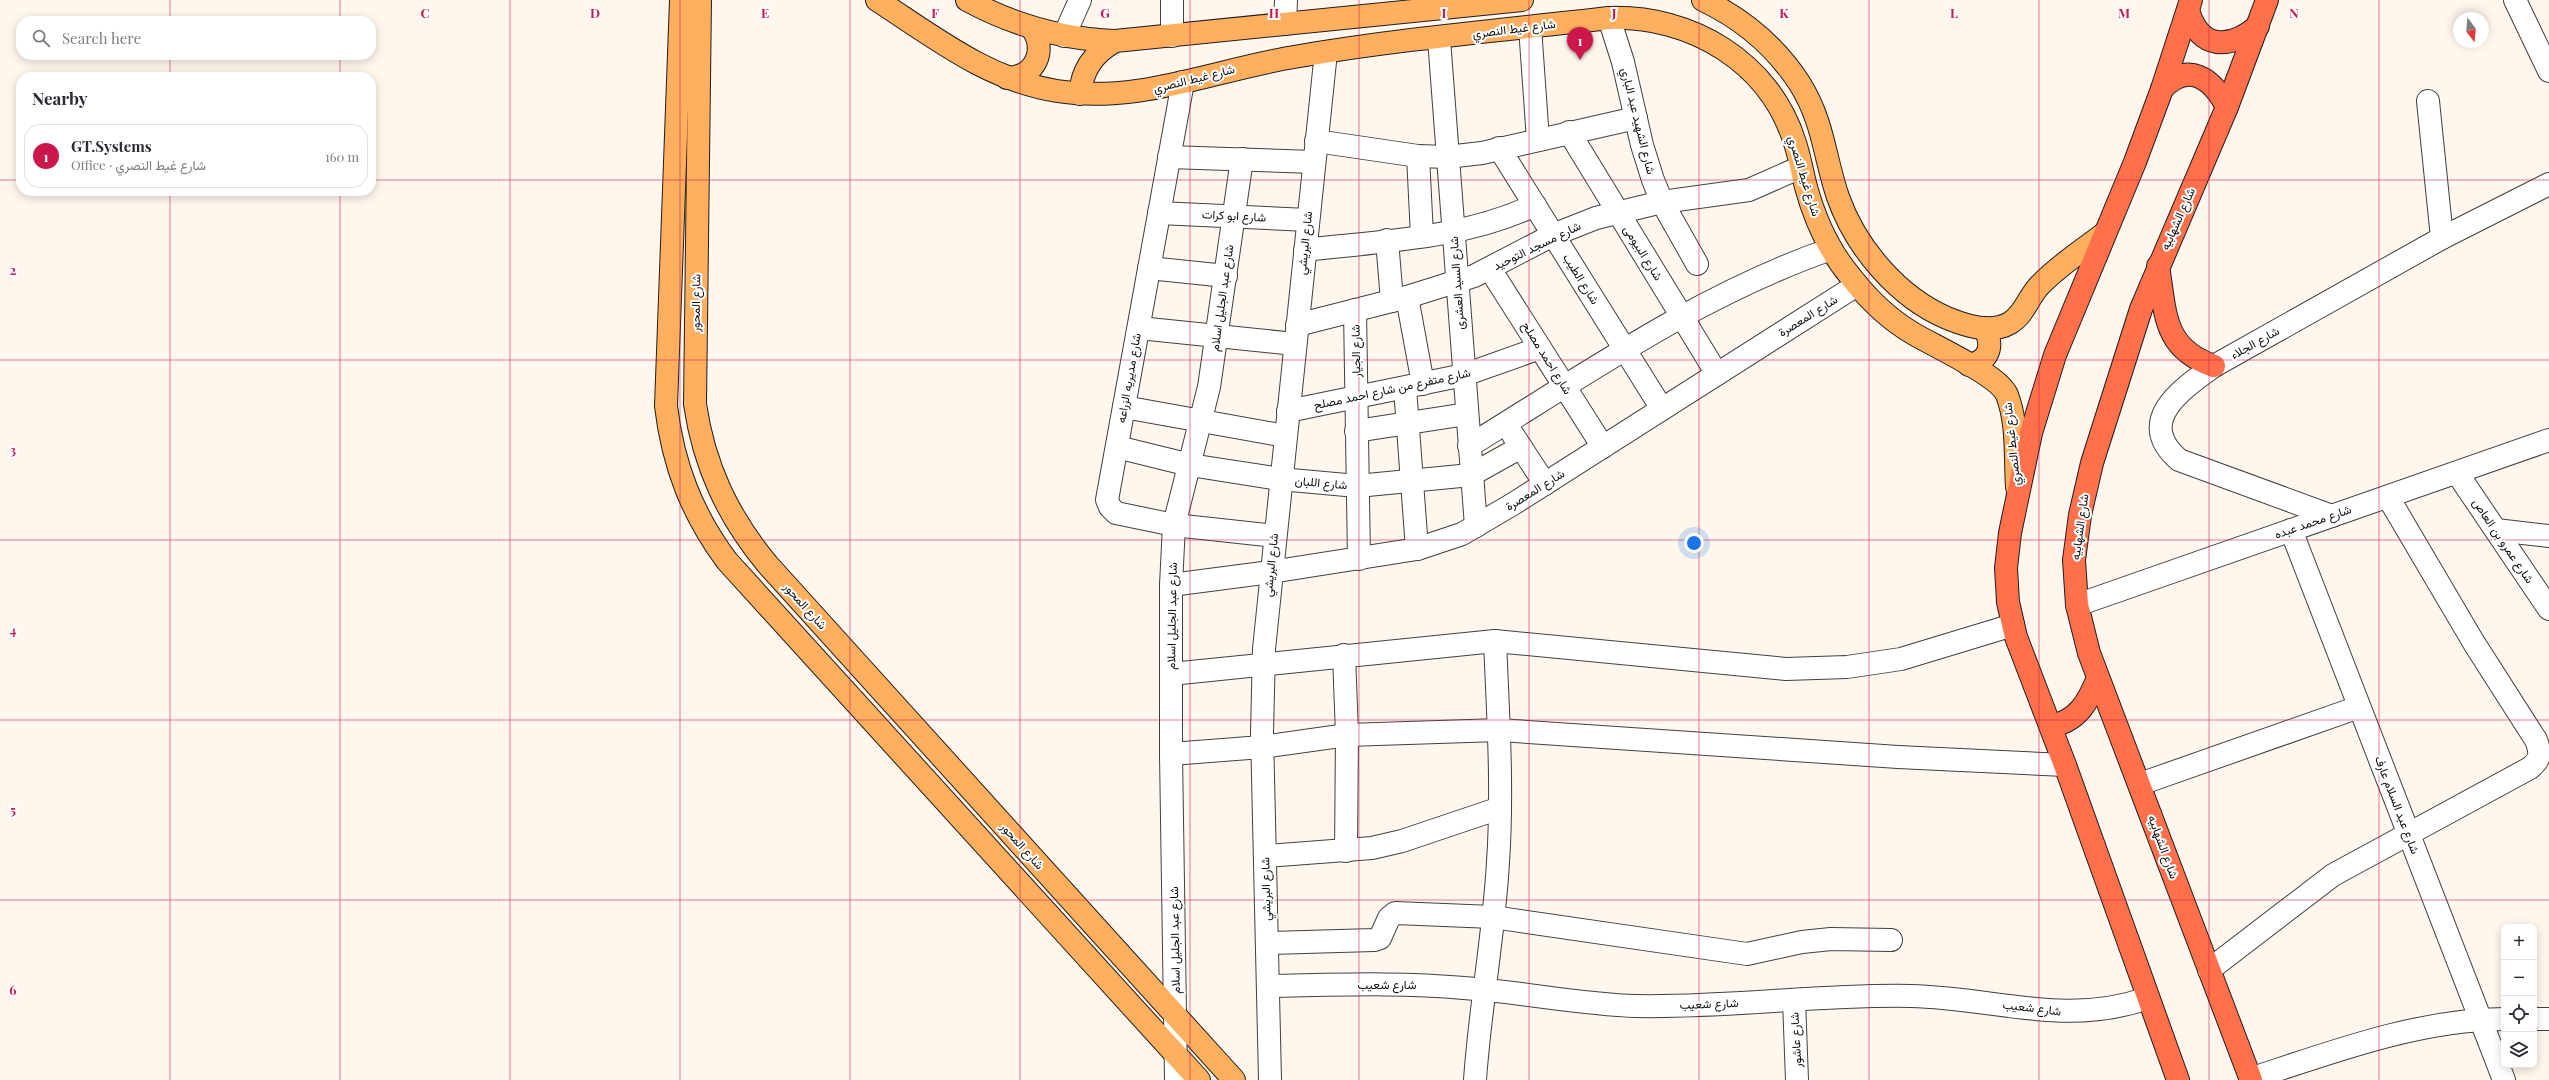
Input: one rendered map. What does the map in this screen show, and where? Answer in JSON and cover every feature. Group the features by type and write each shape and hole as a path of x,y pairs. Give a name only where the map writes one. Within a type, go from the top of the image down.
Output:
{"highway":[{"name":"شارع الشهابيه","path":"2250,1079 2140,784 2098,678 2082,629 2077,605 2074,575 2076,537 2085,489 2141,309 2158,266 2227,107 2267,0"},
{"path":"2190,5 2192,23 2199,33 2210,40 2222,43 2235,41 2258,26"},
{"path":"2178,1080 2051,726 2012,625 2006,591 2006,568 2010,534 2031,434 2055,355 2162,89 2190,5"},
{"path":"2162,89 2171,80 2184,75 2198,76 2210,82 2227,107"},
{"path":"2158,266 2168,322 2174,338 2184,351 2197,360 2214,366"},
{"path":"2051,726 2066,722 2079,713 2098,678"}],"main road":[{"path":"681,0 666,406 676,462 696,514 728,562 1199,1080"},
{"name":"شارع المحور","path":"700,0 695,404 705,455 724,502 737,525 768,565 1234,1080"},
{"name":"شارع غيط النصري","path":"877,0 972,62 1007,78 1056,91 1080,94 1123,94 1183,82 1248,66 1326,52 1609,18 1645,18 1681,27 1720,46 1740,60 1758,78 1773,98 1795,142 1816,218 1831,249 1857,285 1879,307 1908,330 1970,365 2000,385 2007,394 2013,425 2018,498"},
{"path":"967,0 1032,28 1064,36 1115,41 1285,24 1444,4 1522,0"},
{"path":"1716,3 1740,20 1773,50 1800,85 1820,125 1838,197 1855,232 1879,265 1899,287 1924,306 1953,321 1984,328 1997,328 2020,315 2038,287 2052,273 2105,233"},
{"path":"1007,78 1020,76 1035,64 1040,45 1032,28"},
{"path":"1080,94 1083,77 1090,62 1100,50 1115,41"},
{"path":"1970,365 1981,361 1989,352 1990,340 1984,328"}],"street":[{"path":"1064,36 1080,0"},
{"path":"1172,0 1172,36"},
{"path":"1285,24 1286,0"},
{"path":"2515,0 2549,71"},
{"name":"شارع الشهيد عبد الباري","path":"1609,18 1623,62 1645,157 1662,202 1697,264"},
{"path":"1530,27 1538,140"},
{"name":"شارع السيد العشرى","path":"1439,39 1476,526"},
{"name":"شارع البريشي","path":"1270,1080 1266,856 1262,747 1263,665 1280,479 1326,52"},
{"name":"شارع مديريه الزراعه","path":"1183,82 1107,496 1110,508 1116,513 1174,525 1275,536"},
{"path":"2428,101 2442,238"},
{"path":"1169,157 1242,159 1315,152 1448,157 1538,140 1636,118"},
{"name":"شارع البيومى","path":"1569,132 1717,374"},
{"name":"شارع الطيب","path":"1499,148 1662,409"},
{"path":"1418,156 1422,236"},
{"name":"شارع عبد الجليل اسلام","path":"1176,1080 1171,754 1171,585 1174,525 1202,421 1217,336 1242,159"},
{"name":"شارع مسجد التوحيد","path":"1296,335 1355,310 1457,282 1490,269 1554,235 1618,212 1662,202 1724,196 1749,190 1801,167"},
{"name":"شارع الجلاء","path":"2332,516 2179,460 2167,450 2161,438 2159,428 2170,403 2187,386 2214,366 2442,238 2549,184"},
{"path":"1305,250 1453,232 1487,224 1535,205"},
{"name":"شارع ابو كرات","path":"1159,213 1308,220"},
{"path":"1387,240 1414,386 1408,423 1418,549"},
{"path":"1469,446 1682,317 1744,283 1831,249"},
{"path":"1149,268 1226,276"},
{"name":"شارع احمد مصلح","path":"1490,269 1603,447"},
{"name":"شارع المعصرة","path":"1171,585 1359,559 1418,549 1448,540 1476,526 1545,484 1857,285"},
{"name":"شارع الجيار","path":"1355,310 1359,559"},
{"path":"1138,328 1217,336 1296,335"},
{"name":"شارع متفرع من شارع احمد مصلح","path":"1288,411 1464,375 1540,348"},
{"path":"1124,407 1285,436"},
{"path":"1356,431 1467,414"},
{"path":"1506,424 1545,484"},
{"name":"شارع محمد عبده","path":"2077,605 2549,440"},
{"name":"شارع اللبان","path":"1117,447 1190,465 1280,479 1357,486 1471,474 1521,447"},
{"name":"شارع عمرو بن العاص","path":"2457,473 2549,608"},
{"path":"2209,970 2333,875 2530,768 2539,761 2541,751 2536,740 2474,643 2388,497"},
{"name":"شارع عبد السلام عارف","path":"2291,530 2504,1080"},
{"path":"2496,530 2549,536"},
{"path":"1171,674 1344,655 1495,641 1786,669 1847,667 1901,659 2012,625"},
{"path":"1475,1080 1483,990 1493,917 1500,808 1499,730 1495,641"},
{"path":"1344,655 1347,735 1346,851"},
{"path":"2140,784 2359,707"},
{"path":"1171,754 1262,747 1347,735 1499,730 1898,757 2065,765"},
{"path":"1266,856 1346,851 1402,841 1500,808"},
{"path":"1267,943 1374,940 1380,938 1389,918 1395,913 1493,917 1747,954 1802,942 1831,939 1891,940"},
{"name":"شارع شعيب","path":"1268,986 1397,984 1483,990 1560,1001 1626,1005 1685,1005 1866,996 1931,997 2062,1012 2106,1010 2148,998"},
{"name":"شارع عاشور","path":"1794,1000 1798,1080"},
{"path":"2250,1079 2330,1053 2403,1033 2480,1020 2501,1019"},
{"path":"2537,1019 2549,1019"}],"place":[{"name":"GT.Systems","path":"1580,60"}]}
